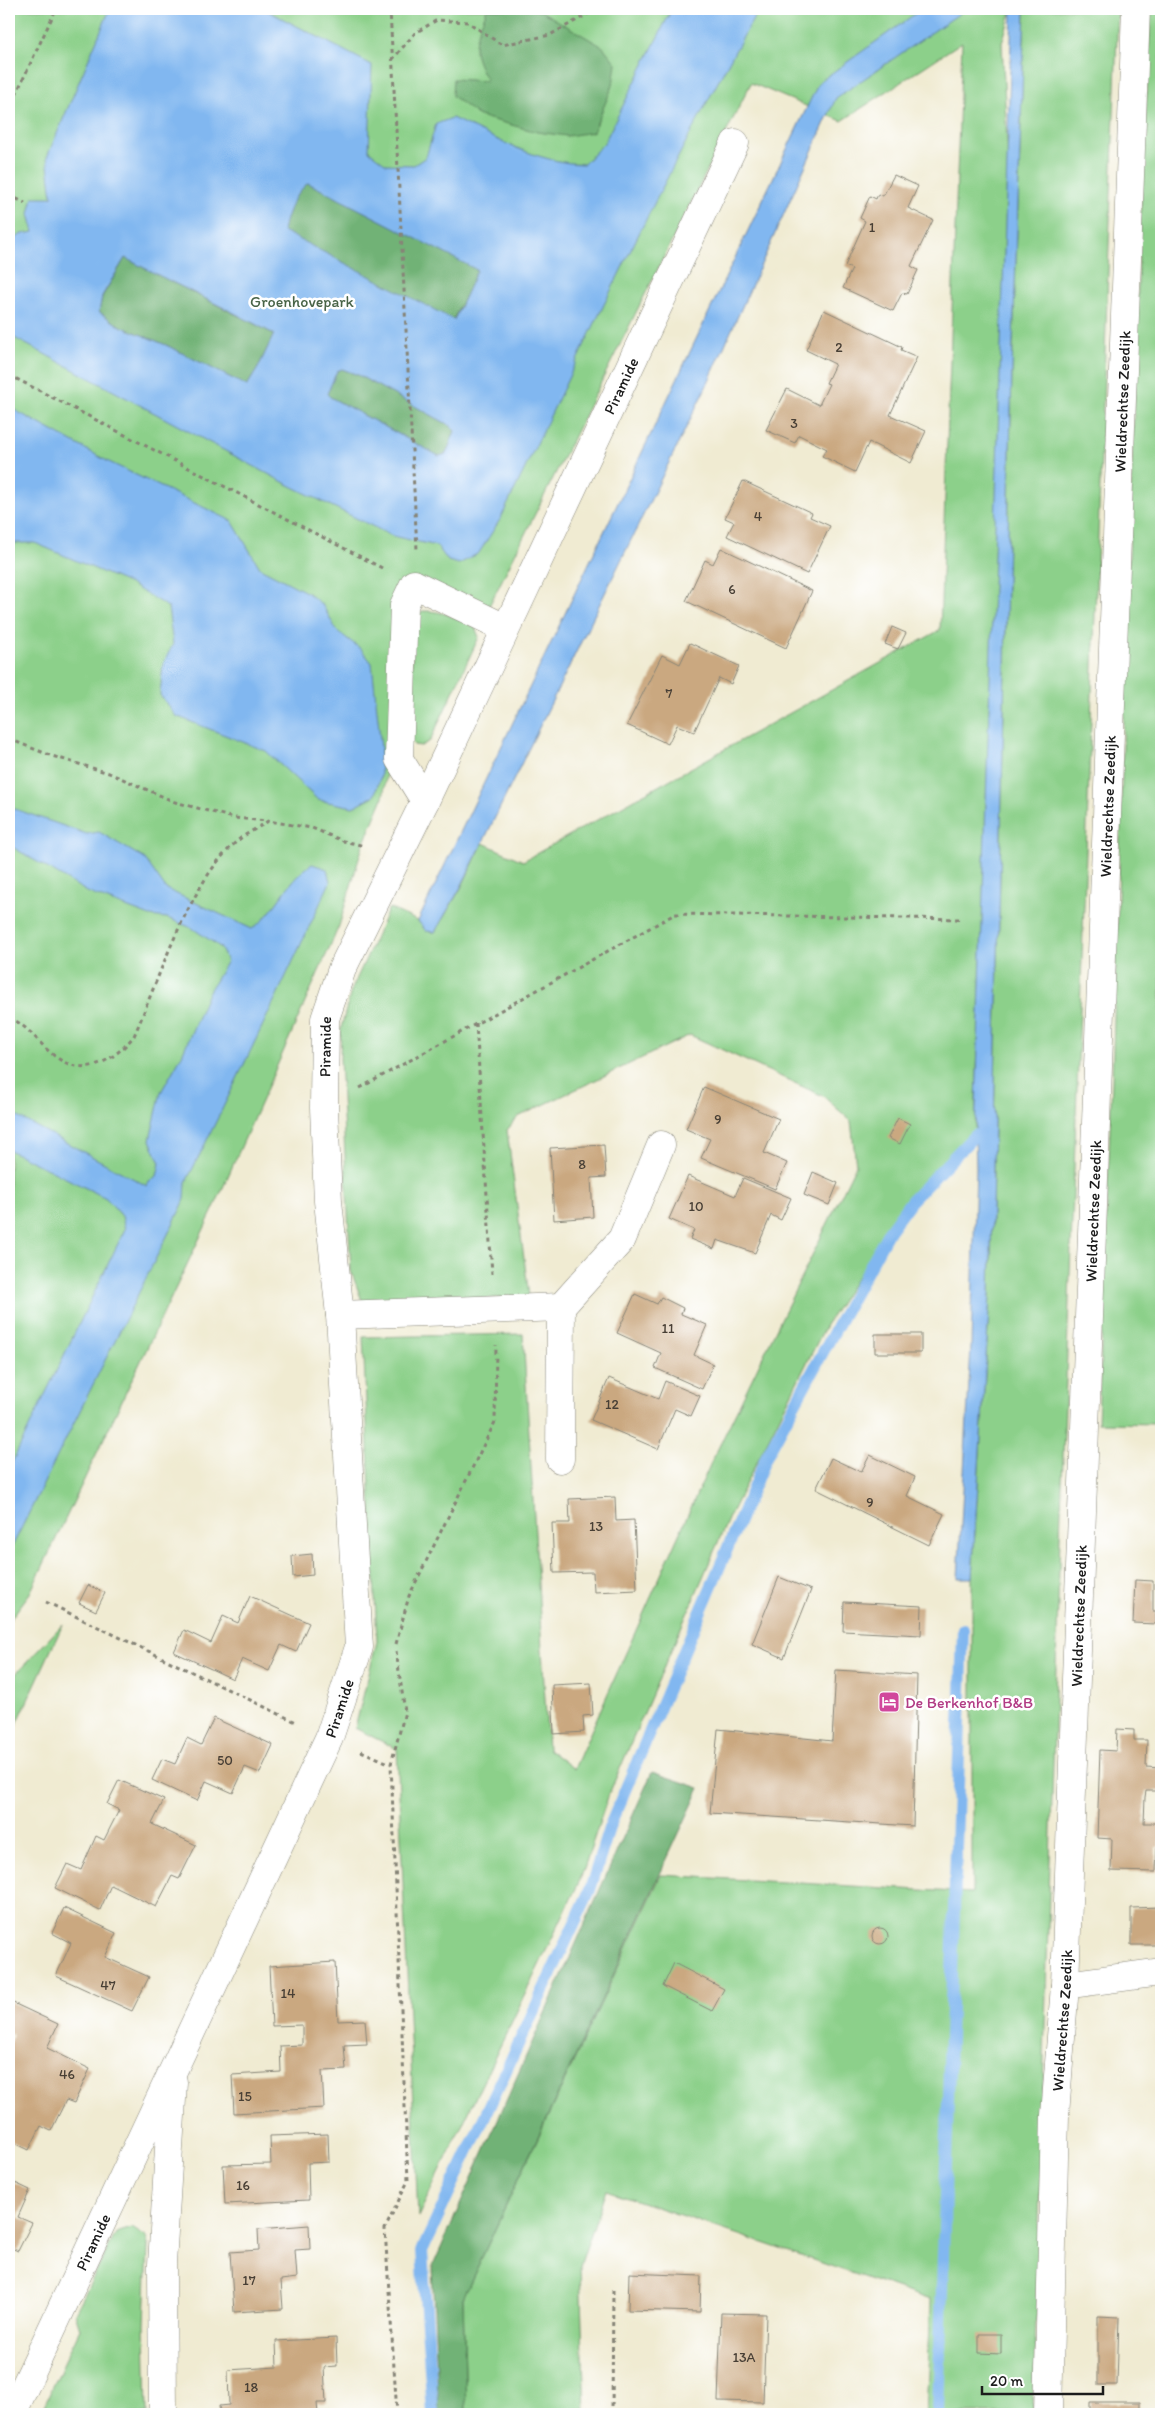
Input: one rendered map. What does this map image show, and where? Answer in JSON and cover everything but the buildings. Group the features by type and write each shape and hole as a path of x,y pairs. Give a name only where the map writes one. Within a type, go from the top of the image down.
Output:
{"street":[{"name":"Wieldrechtse Zeedijk","path":"1048,2414 1055,2115 1065,1985 1136,9"},
{"name":"Piramide","path":"12,2414 329,1738 359,1647 340,1315 328,1201 324,1108 325,1019 342,969 736,143"},
{"path":"424,800 398,759 404,605 414,584 505,628"},
{"path":"560,1459 561,1307 622,1239 661,1145"},
{"path":"340,1315 561,1307"},
{"path":"1065,1985 1161,1972"},
{"name":"Piramide","path":"162,2414 162,2264 174,2070"}],"path":[{"path":"9,109 56,9"},
{"path":"390,9 400,242 404,284 417,555"},
{"path":"392,60 415,33 437,20 468,22 502,45 550,35 588,14 591,9"},
{"path":"9,195 25,203"},
{"path":"9,375 414,584"},
{"path":"9,739 52,756 109,773 175,802 234,818 312,828 343,841 370,847"},
{"path":"9,1018 26,1029 52,1055 74,1066 91,1066 108,1060 122,1051 134,1036 180,929 209,873 233,844 268,821"},
{"path":"324,1108 675,914 962,919"},
{"path":"397,2414 386,2229 408,2181 391,1764 405,1712 395,1647 409,1596 495,1422 494,1309 476,1023"},
{"path":"46,1602 329,1738"},
{"path":"612,2414 613,2290"}],"green space":[{"name":"Groenhovepark","path":"9,9 1012,9 1002,43 1009,181 975,1131 907,1201 826,1325 729,1517 609,1794 580,1880 418,2217 397,1749 355,1728 377,1641 363,1337 523,1334 548,1749 574,1769 710,1465 856,1165 851,1121 823,1096 690,1035 518,1117 507,1130 529,1296 364,1306 351,1271 340,1059 341,1028 351,991 389,908 418,921 426,931 435,932 461,888 483,843 523,861 940,630 962,42 842,121 751,83 486,612 417,577 383,798 363,845 339,926 214,1208 30,1593 9,1621"},
{"path":"487,9 541,11 603,47 616,63 613,85 593,132 567,136 537,132 479,116 452,96 453,79 487,81 477,60 475,45"},
{"path":"1025,9 1118,9 1060,1537 1033,2414 926,2414 931,2300 606,2190 580,2266 585,2414 466,2414 463,2298 661,1875 972,1893 972,1578 990,1295 1012,370"},
{"path":"1151,9 1161,9 1161,1424 1098,1423 1112,1081 1140,224"},
{"path":"308,183 478,270 453,320 282,231 294,199"},
{"path":"125,258 274,334 247,386 166,345 120,326 99,312 102,297"},
{"path":"342,369 358,375 451,426 455,431 446,454 439,456 326,394 337,371"},
{"path":"422,611 449,615 475,627 479,637 430,741 421,746 414,745 410,741 413,620"},
{"path":"63,1624 9,1741 9,1681"},
{"path":"652,1772 700,1788 463,2298 466,2414 439,2414 432,2268"},
{"path":"132,2228 146,2237 148,2245 145,2325 147,2414 40,2414 80,2329 75,2313 116,2233"}],"water":[{"path":"110,9 264,9 372,65 369,151 386,164 414,165 426,157 436,124 452,118 500,141 533,154 567,163 584,164 604,143 672,9 759,9 690,134 658,197 501,518 479,553 459,564 448,561 437,546 392,536 285,483 9,335 9,242 22,234 34,232 29,214 33,197 52,197 47,157","holes":["308,183 477,270 454,320 283,231 291,205","125,258 274,334 247,386 166,345 120,326 99,312 102,296","342,369 358,375 451,426 455,431 446,454 439,456 330,397 327,394 337,371"]},
{"path":"922,9 966,9 836,98 706,387 461,887 435,932 426,931 418,921 819,82"},
{"path":"1012,9 1025,9 1012,370 990,1295 972,1578 958,1578 971,1347 976,1168 975,1135"},
{"path":"9,407 109,462 232,521 260,568 308,593 323,606 337,631 361,649 372,663 381,748 381,776 374,796 353,807 318,800 266,751 176,716 160,695 163,664 173,644 168,607 130,584 35,543 15,543 9,551"},
{"path":"9,807 87,834 99,832 145,859 166,889 252,929 268,914 295,879 312,864 327,869 330,882 186,1182 185,1199 182,1206 9,1553 9,1469 125,1229 122,1216 106,1198 9,1150 9,1112 147,1186 149,1181 157,1176 160,1163 150,1140 161,1092 182,1055 208,993 227,961 220,947 192,928 167,918 150,916 89,893 9,845"}],"waterway":[{"path":"433,2414 422,2251 590,1890 609,1828 767,1455 889,1231 911,1201 975,1135"},
{"path":"938,2414 963,1629"}],"place":[{"name":"De Berkenhof B&B","path":"889,1702"}]}
